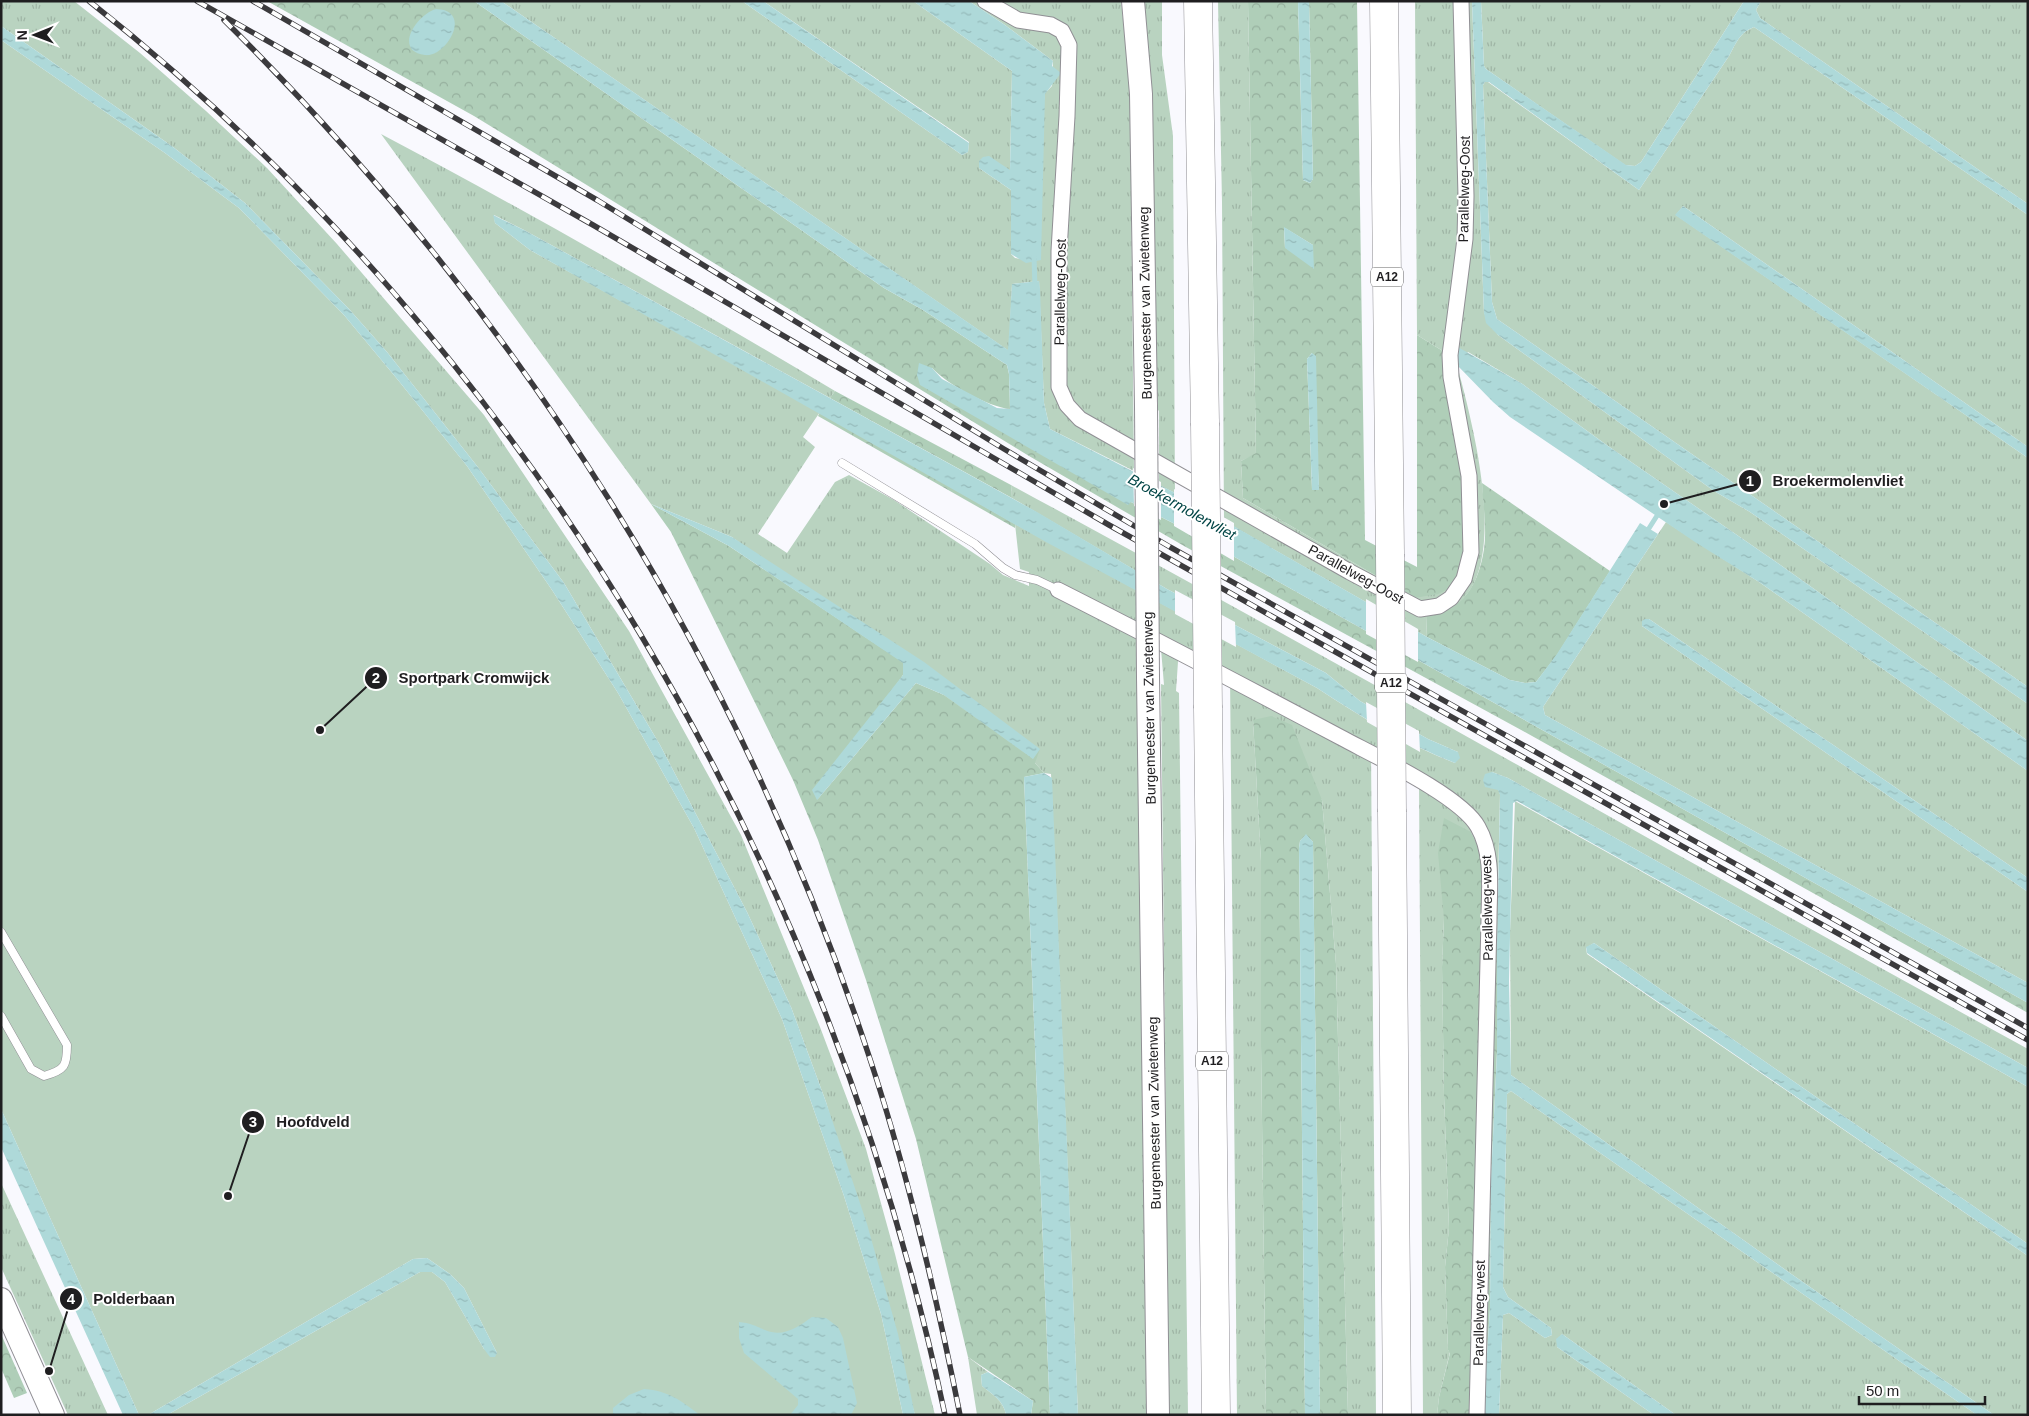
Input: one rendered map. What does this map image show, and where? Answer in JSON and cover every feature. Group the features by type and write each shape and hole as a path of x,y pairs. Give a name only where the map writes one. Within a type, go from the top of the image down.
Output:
{"highway":[{"name":"A12","path":"1198,1 1205,423 1216,1415"},
{"name":"A12","path":"1384,1 1397,1415"}],"main road":[{"name":"Burgemeester van Zwietenweg","path":"1132,1 1141,94 1158,1415"},
{"path":"1,1299 53,1415"}],"street":[{"name":"Parallelweg-Oost","path":"985,1 1018,20 1040,22 1062,32 1069,45 1059,251 1059,388 1067,405 1080,419 1350,572 1420,609 1439,606 1451,598 1464,579 1471,552 1469,476 1451,377 1450,355 1465,239 1466,196 1461,1"},
{"name":"Parallelweg-west","path":"1058,590 1237,682 1419,780 1462,809 1478,827 1489,856 1489,920 1477,1415"}],"lane":[{"path":"842,463 975,544 1003,568 1015,575 1037,580 1058,590"},
{"path":"1,932 67,1045 67,1061 59,1072 44,1076 31,1069 1,1016"}],"green space":[{"path":"1,1 74,1 140,53 267,168 337,244 484,415 629,631 741,835 820,1027 866,1149 895,1254 935,1415 915,1415 826,1102 791,1007 747,912 660,745 564,583 477,466 387,352 349,309 245,203 173,147 1,26"},
{"path":"267,1 474,1 884,288 923,310 1007,365 1010,409 991,404 968,394 947,381 932,368 917,375 1131,502 1183,528 2028,1003 2028,1013 1523,731 1184,546 1029,456 474,116"},
{"path":"501,1 742,1 962,155 968,152 969,142 763,1 913,1 1012,71 1010,170 979,168 1011,190 1011,254 1015,258 1022,259 1045,93 1052,86 1053,61 969,1 1121,1 1130,82 1134,471 1050,429 1044,403 1039,281 1012,284 1009,351"},
{"path":"1142,1 1162,1 1162,55 1173,136 1175,493 1159,485 1159,411"},
{"path":"1218,1 1248,1 1256,454 1241,461 1243,498 1414,598 1446,353 1417,335 1415,1 1472,1 1484,313 1498,335 1714,491 1750,512 2028,704 2028,741 1521,383 1468,352 1457,365 1480,468 1484,509 1483,548 1475,581 1456,604 1426,614 1427,637 1224,521 1222,202"},
{"path":"1248,1 1298,1 1303,180 1310,183 1313,179 1309,1 1357,1 1365,540 1417,567 1417,335 1446,353 1464,485 1467,536 1460,572 1450,588 1438,594 1414,598 1243,498 1241,461 1256,453","holes":["1285,228 1313,245 1285,248","1312,353 1319,490 1312,489 1307,359"]},
{"path":"1481,1 1744,1 1641,162 1635,166 1625,165 1486,69 1484,66"},
{"path":"1761,1 2028,1 2028,204 1760,18 1756,10"},
{"path":"1754,27 2028,215 2028,447 1683,206 1676,215 2028,458 2028,687 1497,319 1492,302 1483,85 1485,82 1488,82 1639,190 1729,56 1739,38"},
{"path":"1,40 165,153 239,208 344,315 398,380 467,466 552,590 618,693 694,828 782,1019 844,1196 881,1314 903,1415 167,1415 420,1272 432,1272 445,1282 484,1349 497,1353 464,1288 450,1274 427,1258 413,1259 148,1415 139,1415 1,1109"},
{"path":"381,134 610,260 835,391 830,398 494,215 495,223 530,250 820,412 803,437 815,447 758,534 787,553 835,482 849,475 894,500 990,564 1003,575 1029,586 1029,572 1020,569 1015,524 1317,688 1384,729 1455,763 1458,752 1428,739 1360,701 1326,673 1167,589 1012,498 1011,485 1139,554 2028,1049 2028,1068 1508,778 1492,772 1500,794 1498,886 1471,832 1444,919 1442,967 1444,1095 1449,1228 1445,1267 1448,1350 1450,1352 1439,1397 1437,1415 1423,1415 1419,780 1371,749 1376,1415 1348,1415 1336,964 1322,800 1253,720 1261,861 1261,1046 1266,1415 1237,1415 1230,674 1179,647 1176,691 1179,693 1188,1415 1169,1415 1161,684 1164,685 1160,637 1140,626 1148,1415 1078,1415 1051,774 1044,773 1035,763 732,537 651,504"},
{"path":"835,391 1011,485 1012,498 830,398"},
{"path":"820,412 1015,524 1015,528 818,416"},
{"path":"1482,483 1610,571 1557,655 1536,682 1525,683 1510,680 1427,637 1426,614 1450,608 1459,602 1473,584 1482,562 1485,525"},
{"path":"651,504 729,546 904,663 903,675 817,800 916,683 944,695 1033,759 1040,749 1035,763 1044,773 1024,777 1050,1415 1031,1415 1033,1401 968,1357 916,1139 866,980 818,840 793,780 671,532"},
{"path":"1666,522 1759,582 2028,771 2028,878 1649,619 1642,626 2028,892 2028,983 1545,715 1543,707"},
{"path":"1271,716 1292,725 1322,800 1336,964 1348,1415 1320,1415 1313,842 1306,835 1300,841 1299,848 1305,1415 1266,1415 1261,1046 1261,861 1253,720"},
{"path":"1515,801 2028,1087 2028,1244 1594,943 1586,948 1587,954 2028,1256 2028,1415 1994,1415 1511,1075 1510,932"},
{"path":"1444,818 1471,832 1498,886 1497,1052 1491,1179 1490,1308 1483,1415 1437,1415 1439,1397 1450,1353 1448,1350 1445,1267 1449,1228 1444,1095 1442,967 1444,919 1438,853"},
{"path":"1511,1091 1977,1415 1676,1415 1562,1334 1557,1347 1654,1415 1499,1415 1503,1315 1509,1313 1545,1338 1552,1335 1551,1328 1508,1297 1503,1287 1507,1094"},
{"path":"1,1183 108,1415 68,1415 1,1267"},
{"path":"1,1334 27,1393 14,1398 1,1368"},
{"path":"968,1357 988,1372 981,1375 982,1386 1000,1402 1006,1415 977,1415"}],"water":[{"path":"474,1 501,1 1008,350 1012,284 1039,281 1044,403 1050,429 1183,497 1427,637 1510,680 1525,683 1536,682 1557,654 1640,523 1658,534 1543,707 1545,715 2028,983 2028,1003 1183,528 1131,502 1128,505 920,385 917,375 919,363 932,368 942,379 997,408 1010,409 1007,365 923,310 884,288"},
{"path":"742,1 763,1 969,143 968,152 962,155"},
{"path":"913,1 969,1 1053,61 1052,66 1061,73 1045,94 1041,260 1026,263 1011,254 1011,190 979,168 979,161 983,157 989,156 1010,170 1012,71"},
{"path":"1298,1 1309,1 1313,179 1310,183 1303,180"},
{"path":"1472,1 1481,1 1484,66 1486,69 1626,165 1635,166 1641,162 1744,1 1761,1 1756,10 1760,18 2028,204 2028,215 1754,27 1739,38 1729,56 1639,190 1489,82 1485,82 1483,85 1492,302 1497,319 2028,687 2028,704 1750,512 1714,491 1498,335 1486,323 1484,313"},
{"path":"436,9 447,11 453,17 455,25 453,34 441,49 433,54 425,55 415,52 410,47 411,33 421,18"},
{"path":"1,26 173,147 245,203 349,309 387,352 477,466 564,583 660,745 747,912 791,1007 826,1102 867,1224 898,1334 915,1415 903,1415 881,1314 844,1196 782,1019 694,828 618,693 552,590 467,466 344,315 239,208 165,153 1,40"},
{"path":"1683,206 2028,447 2028,458 1675,215"},
{"path":"493,215 524,230 1037,512 1167,589 1326,673 1360,701 1428,739 1458,752 1460,758 1455,763 1401,739 1317,688 1046,542 530,250 495,223"},
{"path":"1284,227 1313,245 1314,269 1285,248"},
{"path":"1456,346 1521,383 2028,741 2028,771 1759,582 1695,542 1510,417 1457,365"},
{"path":"1312,353 1316,356 1319,490 1312,490 1307,359"},
{"path":"651,504 732,537 924,662 1040,749 1033,759 944,695 916,683 817,800 812,790 903,675 903,663 729,546"},
{"path":"1649,619 2028,878 2028,892 1642,626 1642,621"},
{"path":"1492,772 1508,778 2028,1068 2028,1087 1517,801 1513,803 1509,981 1511,1075 1994,1415 1977,1415 1511,1091 1507,1094 1503,1287 1508,1297 1551,1328 1552,1335 1545,1338 1509,1313 1503,1315 1499,1415 1483,1415 1490,1308 1491,1179 1497,1052 1500,795 1498,790 1485,787 1483,780 1485,774"},
{"path":"1044,773 1052,778 1078,1415 1050,1415 1024,777"},
{"path":"1306,834 1313,842 1320,1415 1305,1415 1299,848 1300,841"},
{"path":"1594,943 2028,1244 2028,1256 1587,953 1586,947"},
{"path":"1,1109 139,1415 123,1415 14,1176 1,1147"},
{"path":"427,1258 450,1274 464,1288 497,1353 495,1357 490,1357 484,1349 445,1282 432,1272 420,1272 167,1415 148,1415 413,1259"},
{"path":"812,1317 826,1318 838,1327 843,1338 857,1403 851,1415 790,1415 798,1405 798,1399 744,1353 739,1338 739,1322 778,1333 796,1328"},
{"path":"1562,1334 1676,1415 1654,1415 1557,1347 1556,1339"},
{"path":"988,1372 1033,1401 1031,1415 1006,1415 1000,1402 982,1386 981,1375"},
{"path":"644,1389 674,1397 700,1415 613,1415 613,1408 629,1395"}],"pier":[{"path":"1133,468 1161,482 1161,520 1134,506"},
{"path":"1174,489 1234,523 1234,561 1174,526"},
{"path":"1175,590 1235,622 1236,647 1175,614"},
{"path":"1366,599 1418,629 1418,662 1366,634"},
{"path":"1366,702 1419,731 1420,752 1367,722"}],"waterway":[{"name":"Broekermolenvliet","path":"1034,256 1035,288"},
{"name":"Broekermolenvliet","path":"1646,533 1660,511"}],"railway":[{"path":"89,1 248,140 393,292 524,457 640,633 740,818 825,1011 893,1211 945,1415"},
{"path":"197,1 593,225 1109,525 2028,1040"},
{"path":"253,1 597,200 1004,449 1170,547 2028,1028"},
{"path":"224,20 332,133 432,250 524,372 609,499 685,630 754,767 816,909 869,1056 909,1189 960,1415"}],"place":[{"name":"Broekermolenvliet","path":"1664,504"},
{"name":"Sportpark Cromwijck","path":"320,730"},
{"name":"Hoofdveld","path":"228,1196"},
{"name":"Polderbaan","path":"49,1371"}]}
